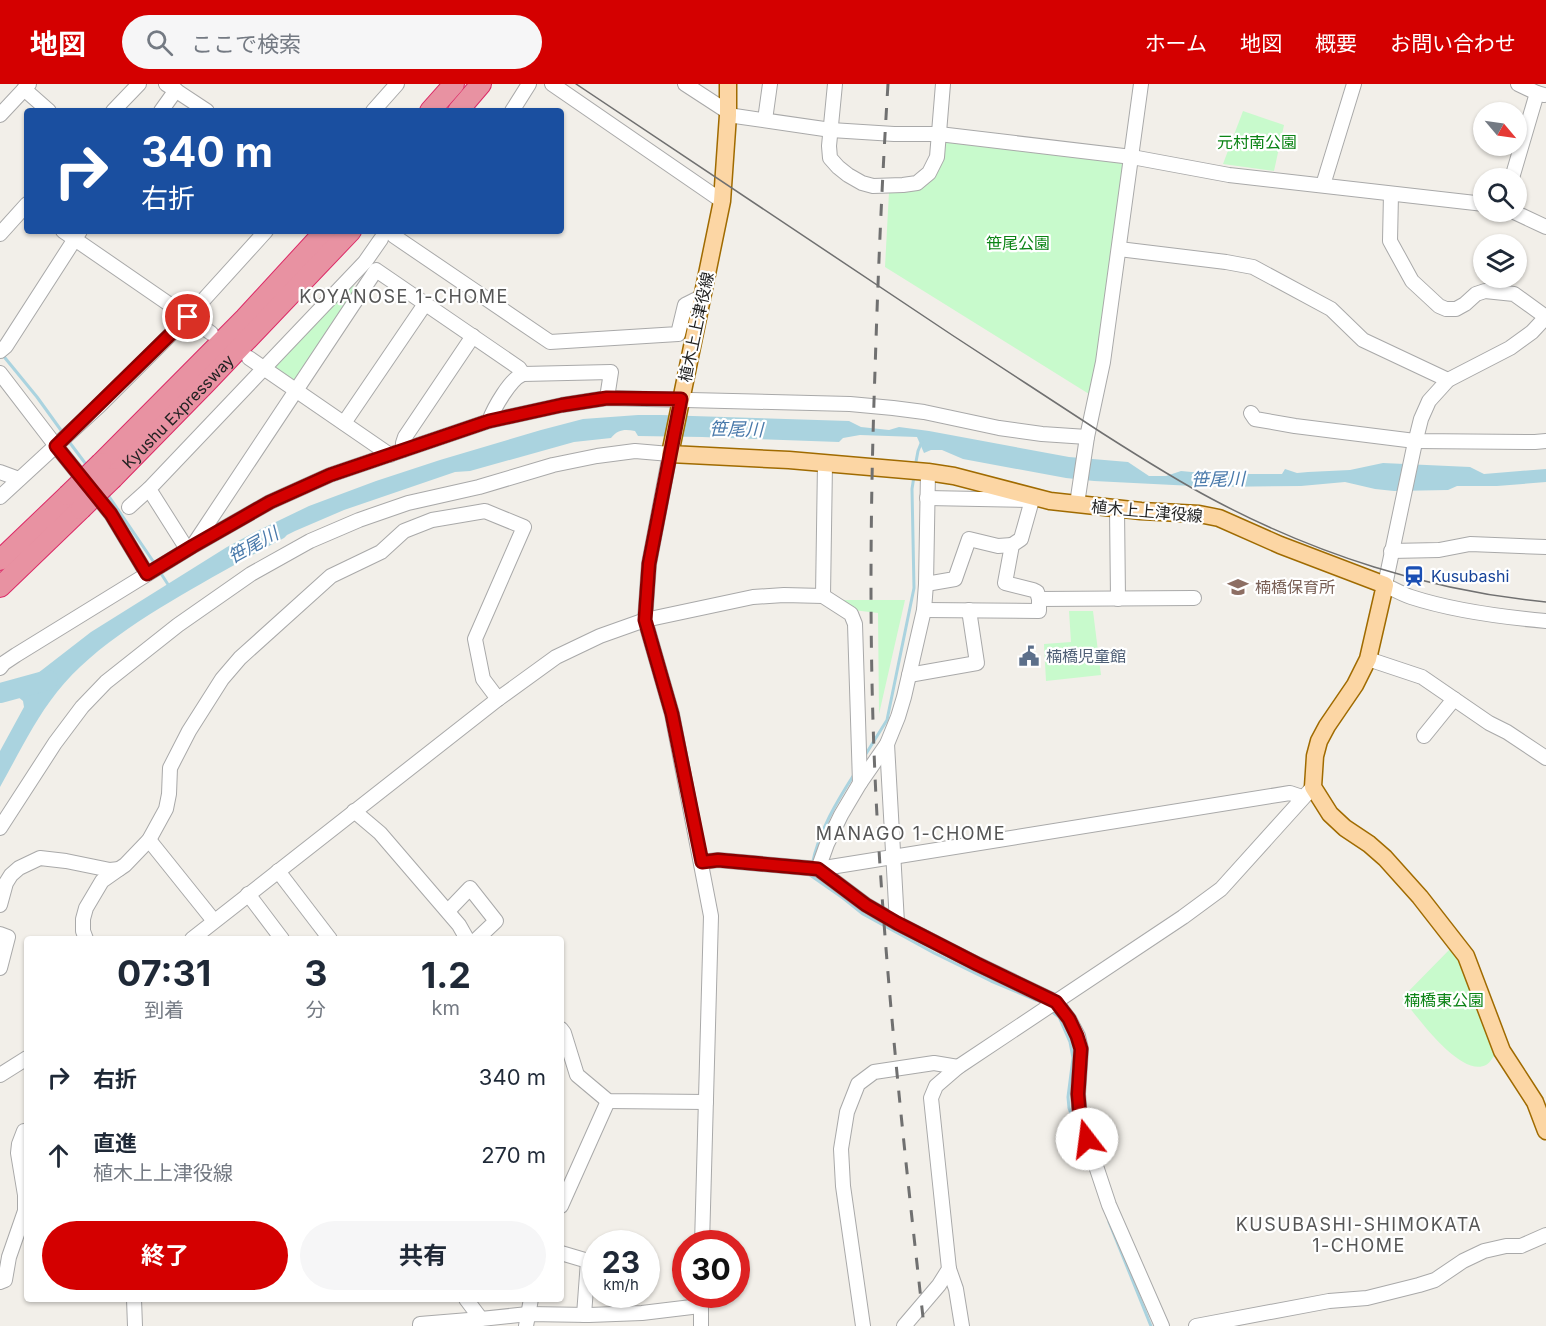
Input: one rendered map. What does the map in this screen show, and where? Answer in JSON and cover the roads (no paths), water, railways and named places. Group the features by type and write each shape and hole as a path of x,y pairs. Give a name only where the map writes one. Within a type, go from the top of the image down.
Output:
{"highway":[{"path":"433,108 454,84"},
{"path":"461,108 480,85"},
{"name":"Kyushu Expressway","path":"0,587 75,502 107,470 322,234"},
{"name":"Kyushu Expressway","path":"107,470 215,374 348,234"},
{"name":"Kyushu Expressway","path":"0,560 75,502"}],"main road":[{"name":"植木上上津役線","path":"728,84 722,201 670,451 928,472 954,476 1038,500 1078,499 1117,508 1199,514 1220,518 1280,545 1385,585"},
{"path":"1385,585 1368,659 1355,685 1319,741 1308,792 1345,828 1385,858 1420,897 1466,956 1502,1051 1535,1102 1546,1131"}],"street":[{"path":"116,108 139,84"},
{"path":"376,108 397,84"},
{"path":"514,108 529,84"},
{"path":"552,84 722,201"},
{"path":"685,84 728,114 765,120 831,129 894,134 939,134 1132,157 1229,175 1473,203"},
{"path":"765,120 770,84"},
{"path":"835,84 829,146 830,158 848,175 873,186 917,183 929,173 937,157 943,84"},
{"path":"1078,499 1103,362 1141,84"},
{"path":"1323,185 1354,84"},
{"path":"1515,168 1541,95 1518,84"},
{"path":"0,115 27,86 46,108"},
{"path":"162,108 171,87 202,108"},
{"path":"1391,194 1390,241 1412,281 1438,306 1456,309 1476,294 1485,291 1514,294 1546,317 1532,332 1510,348 1448,380 1429,401 1414,444 1385,585 1410,596 1452,607 1546,621"},
{"path":"0,234 24,208"},
{"path":"1527,218 1546,227"},
{"path":"2,349 73,234 211,333"},
{"path":"0,497 74,430 188,317 263,234"},
{"path":"190,548 296,391 371,266 386,235 394,236 550,342 678,334 685,305 703,296"},
{"path":"1119,249 1252,267 1331,309 1363,340 1448,380"},
{"path":"371,266 519,368 523,374"},
{"path":"129,507 149,489 263,368 371,266"},
{"path":"344,423 425,304"},
{"path":"397,452 473,336"},
{"path":"249,358 344,423 397,452"},
{"path":"489,421 516,376 523,374 611,372 607,398"},
{"path":"0,373 59,443 155,570"},
{"path":"0,668 16,655 190,548 270,502 330,475 489,421 562,405 607,398 680,403 850,404 924,412 1010,430 1087,440"},
{"path":"1251,413 1255,419 1414,444 1546,441"},
{"path":"0,828 55,743 82,707 106,682 208,603 251,574 310,541 359,520 408,503 482,486 553,465 597,456 635,451 670,451 649,564 645,620 672,714 711,916 702,1230"},
{"path":"823,596 825,463"},
{"path":"0,472 19,479"},
{"path":"818,869 841,815 887,744 898,717 924,610 928,472"},
{"path":"482,486 485,511"},
{"path":"149,489 190,548"},
{"path":"926,584 955,579 969,539 998,546 1012,545 1021,539 1038,500 927,498"},
{"path":"1117,508 1118,598"},
{"path":"85,936 83,919 86,908 102,881 125,865 149,840 166,809 170,794 170,768 189,731 218,685 240,658 331,576 381,552 404,531 432,520 485,511 524,527 476,639 483,679 498,699"},
{"path":"1393,547 1439,550 1470,544 1546,547"},
{"path":"924,610 1039,611 1037,592 1005,583 1012,545"},
{"path":"197,936 498,699 556,657 600,636 645,620 753,597 823,596 851,614 855,624 860,783"},
{"path":"1039,599 1194,598"},
{"path":"909,675 977,663 969,610"},
{"path":"1368,659 1422,677 1489,723 1546,758"},
{"path":"1424,736 1454,699"},
{"path":"887,744 897,923"},
{"path":"702,862 718,860 818,869 1129,818 1308,792"},
{"path":"962,1326 956,1289 949,1269 931,1098 936,1086 958,1067 1183,917 1221,889 1308,792"},
{"path":"354,811 380,833 448,911 466,936"},
{"path":"149,840 214,921"},
{"path":"0,905 6,883 11,875 19,868 40,858 110,870 119,869"},
{"path":"818,869 866,905 897,923 1056,1002 1069,1019 1081,1049 1078,1094 1080,1118 1108,1205 1162,1326"},
{"path":"278,871 328,936"},
{"path":"448,911 470,888 496,921 470,936"},
{"path":"248,894 280,936"},
{"path":"0,934 8,936 0,968"},
{"path":"564,1033 577,1075 608,1101 706,1102"},
{"path":"0,1075 24,1060"},
{"path":"863,1326 843,1186 841,1149 847,1112 858,1084 874,1072 934,1063 958,1067"},
{"path":"564,1199 608,1101"},
{"path":"24,1133 18,1153 24,1189"},
{"path":"0,1282 5,1280 9,1257 24,1214"},
{"path":"1196,1326 1329,1301 1367,1298 1419,1285 1435,1280 1463,1261 1484,1251 1521,1245 1546,1235"},
{"path":"564,1254 588,1261 588,1319"},
{"path":"904,1326 939,1285 949,1269"},
{"path":"134,1302 135,1326"},
{"path":"467,1302 472,1322"},
{"path":"527,1320 530,1302"},
{"path":"420,1326 420,1324 588,1319 642,1313 672,1306"},
{"path":"701,1308 701,1326"}],"water":[{"name":"笹尾川","path":"638,415 849,421 861,427 889,430 899,427 1069,457 1128,462 1149,476 1166,476 1181,471 1213,474 1282,474 1285,469 1297,473 1350,470 1383,463 1470,467 1484,474 1546,469 1546,482 1457,486 1448,490 1394,491 1345,482 1301,486 1213,487 1094,481 963,459 942,450 931,450 924,453 917,437 860,435 843,438 839,442 638,436 635,431 622,430 611,438 574,442 470,471 455,472 344,510 287,535 211,578 129,628 72,675 41,715 0,787 0,751 24,707 23,701 17,696 29,680 91,632 227,547 309,506 440,460 583,419"}],"waterway":[{"path":"1,353 63,433"},
{"path":"67,439 88,467"},
{"path":"915,467 922,441"},
{"path":"864,757 887,720 914,588 912,489 914,476"},
{"path":"108,495 155,564"},
{"path":"160,572 169,586"},
{"path":"0,693 48,680"},
{"path":"812,865 824,828 855,773"},
{"path":"811,871 810,875 863,914 934,953 1036,1000"},
{"path":"1051,1011 1059,1017 1070,1042 1073,1058 1068,1097 1069,1108 1086,1156"},
{"path":"1109,1222 1151,1326"}],"tram line":[{"path":"576,84 990,360 1143,459 1212,499 1291,537 1374,567 1459,589 1546,602"}],"railway":[{"path":"888,84 873,424 872,690 876,797 890,995 924,1326"}],"place":[{"name":"Kusubashi","path":"1414,576"},
{"name":"楠橋保育所","path":"1238,587"},
{"name":"楠橋児童館","path":"1029,656"}],"district":[{"name":"KOYANOSE 1-CHOME","path":"404,296"},
{"name":"MANAGO 1-CHOME","path":"911,833"},
{"name":"KUSUBASHI-SHIMOKATA 1-CHOME","path":"1359,1234"}],"park label":[{"name":"元村南公園","path":"1257,142"},
{"name":"笹尾公園","path":"1018,243"},
{"name":"楠橋東公園","path":"1444,1000"}]}
